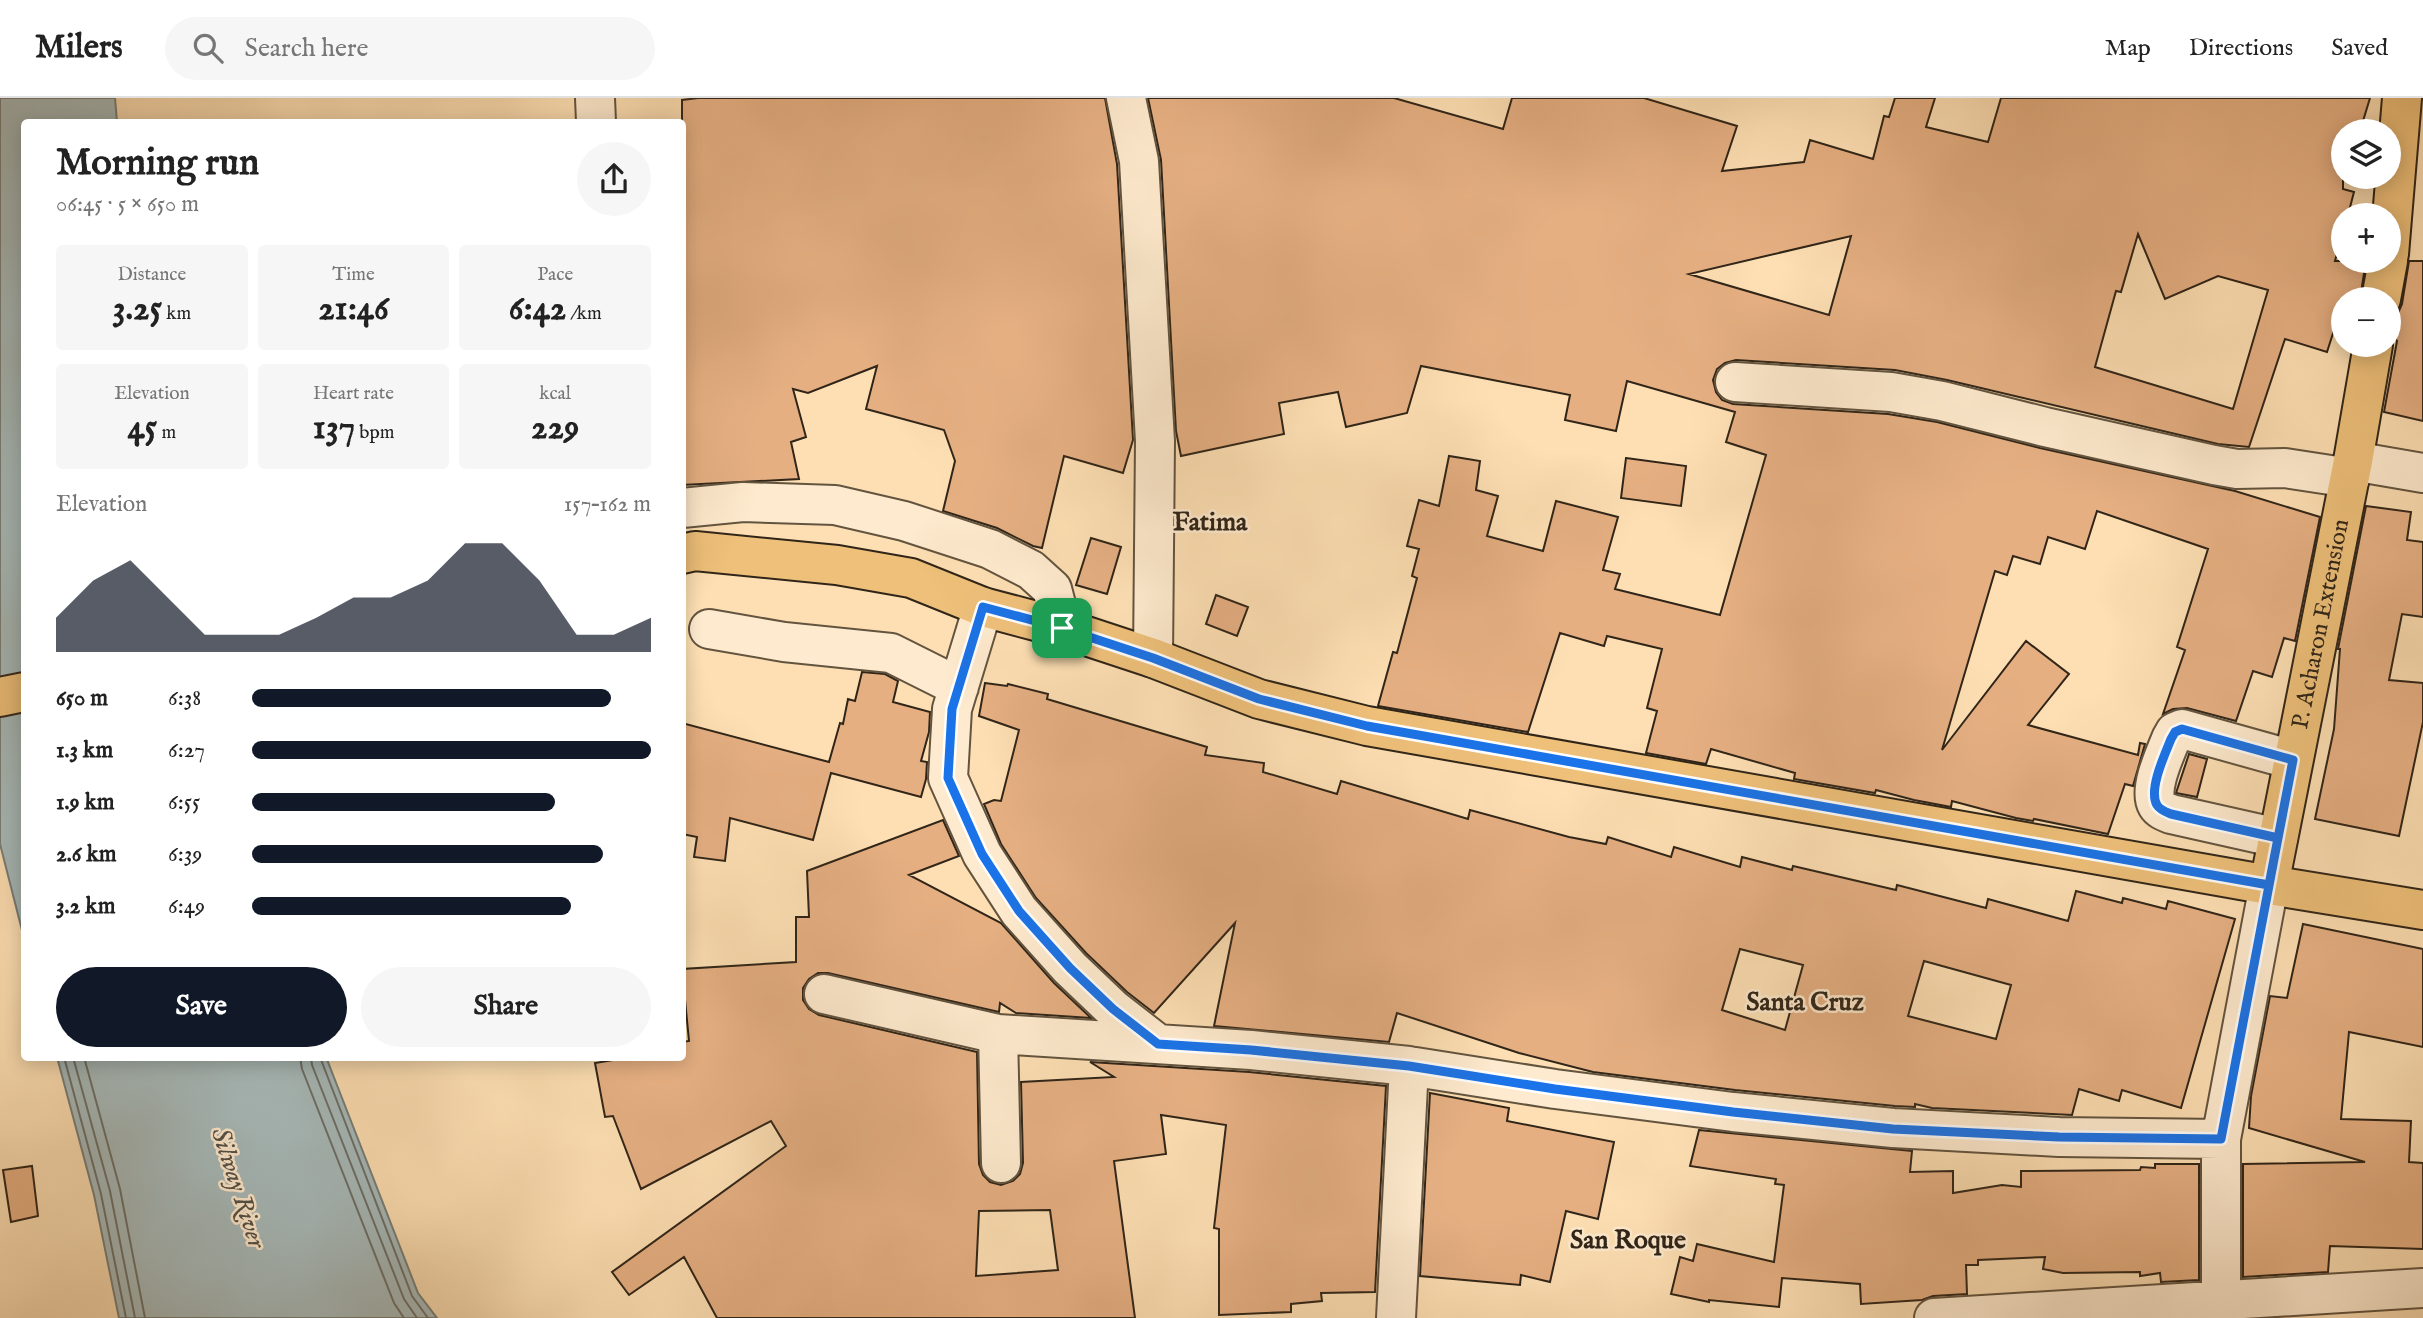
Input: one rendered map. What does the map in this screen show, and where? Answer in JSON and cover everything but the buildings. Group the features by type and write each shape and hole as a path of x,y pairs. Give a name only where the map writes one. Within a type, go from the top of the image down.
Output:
{"main road":[{"path":"2393,203 2402,98"},
{"name":"P. Acharon Extension","path":"2269,885 2371,357"},
{"path":"689,553 837,565 911,578 983,607 1062,628 1153,658 1259,699 1367,726 2423,910"},
{"path":"0,698 21,693"}],"street":[{"path":"594,98 596,119"},
{"path":"1126,98 1139,161 1155,440 1153,658"},
{"path":"1735,382 1891,392 1942,401 2214,466 2237,469 2351,469 2423,473"},
{"path":"686,508 743,502 835,505 904,521 990,549 1031,570 1052,589 1062,628"},
{"path":"983,607 952,709 948,778 982,854 1019,911 1070,968 1113,1009 1158,1044"},
{"path":"709,629 784,642 891,653 959,687"},
{"path":"2278,838 2171,814 2156,804 2154,788 2171,739 2175,732 2182,729 2293,760"},
{"name":"P. Acharon Extension","path":"2220,1309 2221,1139 2269,885"},
{"path":"824,994 999,1034 1251,1050 1409,1066 1651,1102 1893,1129 2059,1137 2221,1139"},
{"path":"999,1034 1001,1163"},
{"path":"1396,1318 1409,1066"},
{"path":"1934,1318 2220,1309 2423,1288"}],"water":[{"path":"0,98 115,98 117,119 21,119 21,926 0,844"},
{"name":"Silway River","path":"58,1061 328,1061 418,1293 437,1318 119,1318 94,1195"}],"district":[{"name":"Fatima","path":"1210,522"},
{"name":"Santa Cruz","path":"1805,1002"},
{"name":"San Roque","path":"1628,1240"}],"route":[{"path":"1062,628 983,607 952,709 948,778 982,854 1019,911 1070,968 1113,1009 1158,1044 1251,1050 1409,1066 1555,1089 1893,1129 2059,1137 2221,1139 2278,838 2171,814 2156,804 2154,788 2171,739 2175,732 2182,729 2293,760 2278,838 2269,885 1367,726 1259,699 1153,658 1062,628"}]}
